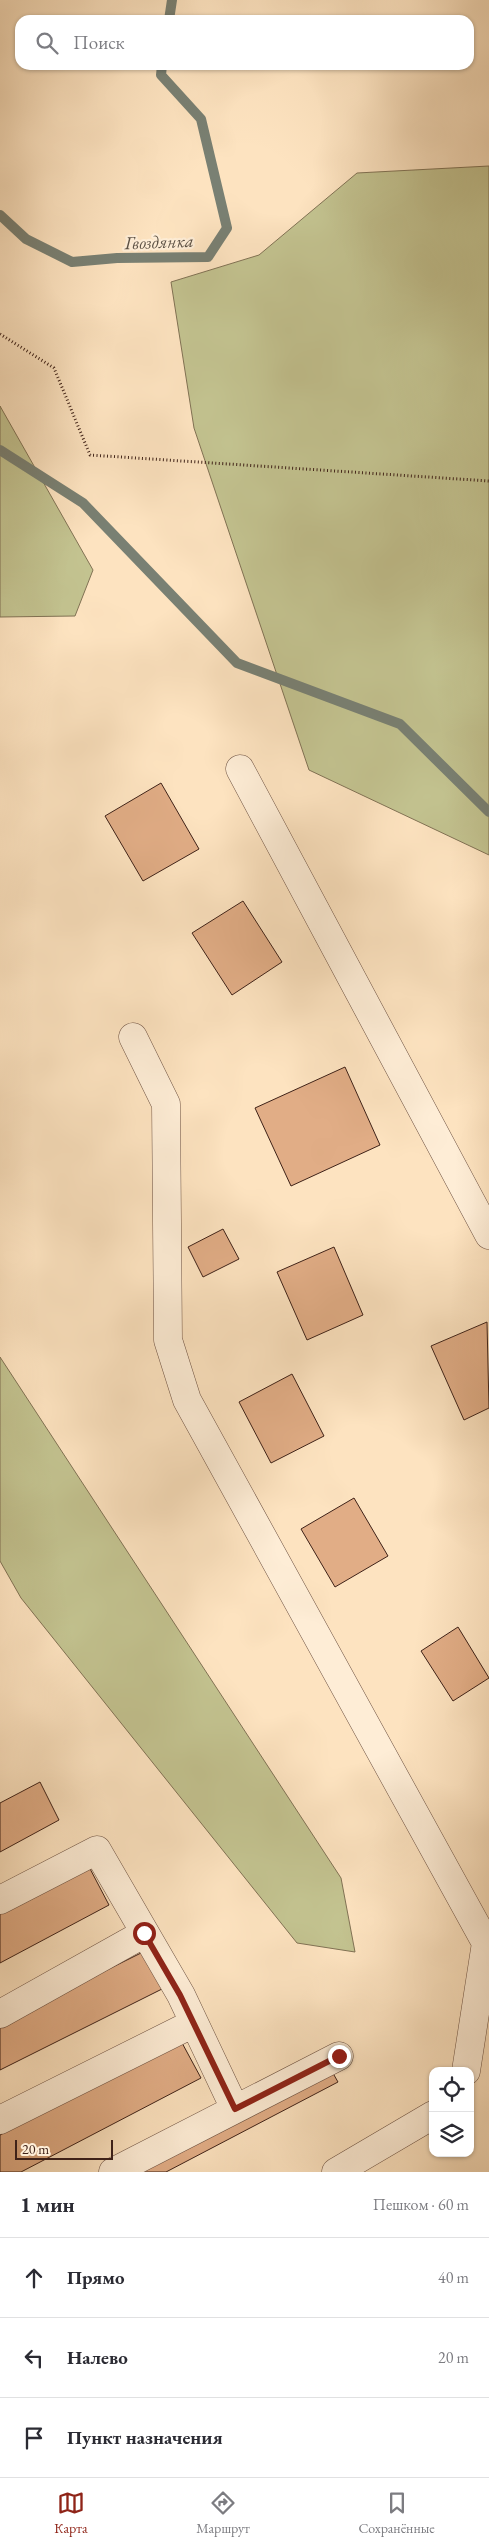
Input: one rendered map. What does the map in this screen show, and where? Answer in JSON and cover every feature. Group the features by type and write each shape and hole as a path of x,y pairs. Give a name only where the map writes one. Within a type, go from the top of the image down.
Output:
{"street":[{"path":"240,769 489,1235"},
{"path":"133,1037 166,1104 168,1340 187,1400 486,1943 467,2067"},
{"path":"0,1900 96,1850 194,2023 235,2109"},
{"path":"0,2014 144,1933"},
{"path":"0,2120 194,2023"},
{"path":"113,2172 339,2056"},
{"path":"336,2172 429,2117"}],"path":[{"path":"0,334 54,368 90,455 489,481"}],"green space":[{"path":"489,166 489,855 309,770 194,428 171,282 259,255 357,173"},
{"path":"0,406 93,570 75,616 0,617"},
{"path":"0,1357 341,1878 355,1952 297,1943 21,1598 0,1561"}],"building":[{"path":"161,783 199,849 143,881 105,816"},
{"path":"243,901 282,962 232,995 192,933"},
{"path":"345,1067 380,1145 291,1186 255,1108"},
{"path":"223,1229 239,1259 203,1277 188,1247"},
{"path":"334,1247 363,1315 307,1340 277,1272"},
{"path":"487,1322 489,1408 464,1420 431,1346"},
{"path":"292,1374 324,1436 271,1463 239,1402"},
{"path":"354,1498 388,1556 335,1587 301,1529"},
{"path":"458,1627 489,1678 453,1701 421,1651"},
{"path":"40,1782 59,1820 0,1852 0,1803"},
{"path":"87,1863 109,1905 0,1963 0,1909"},
{"path":"143,1952 162,1989 0,2070 0,2023"},
{"path":"181,2041 201,2078 21,2172 0,2172 0,2135"},
{"path":"330,2068 338,2082 166,2172 131,2172"}],"waterway":[{"name":"Гвоздянка","path":"170,15 172,0"},
{"name":"Гвоздянка","path":"0,215 26,239 72,262 117,258 208,257 227,228 201,119 161,75 162,70"},
{"path":"0,450 83,503 237,663 400,724 489,812"}],"route":[{"path":"144,1933 180,1995 235,2109 339,2056"}]}
